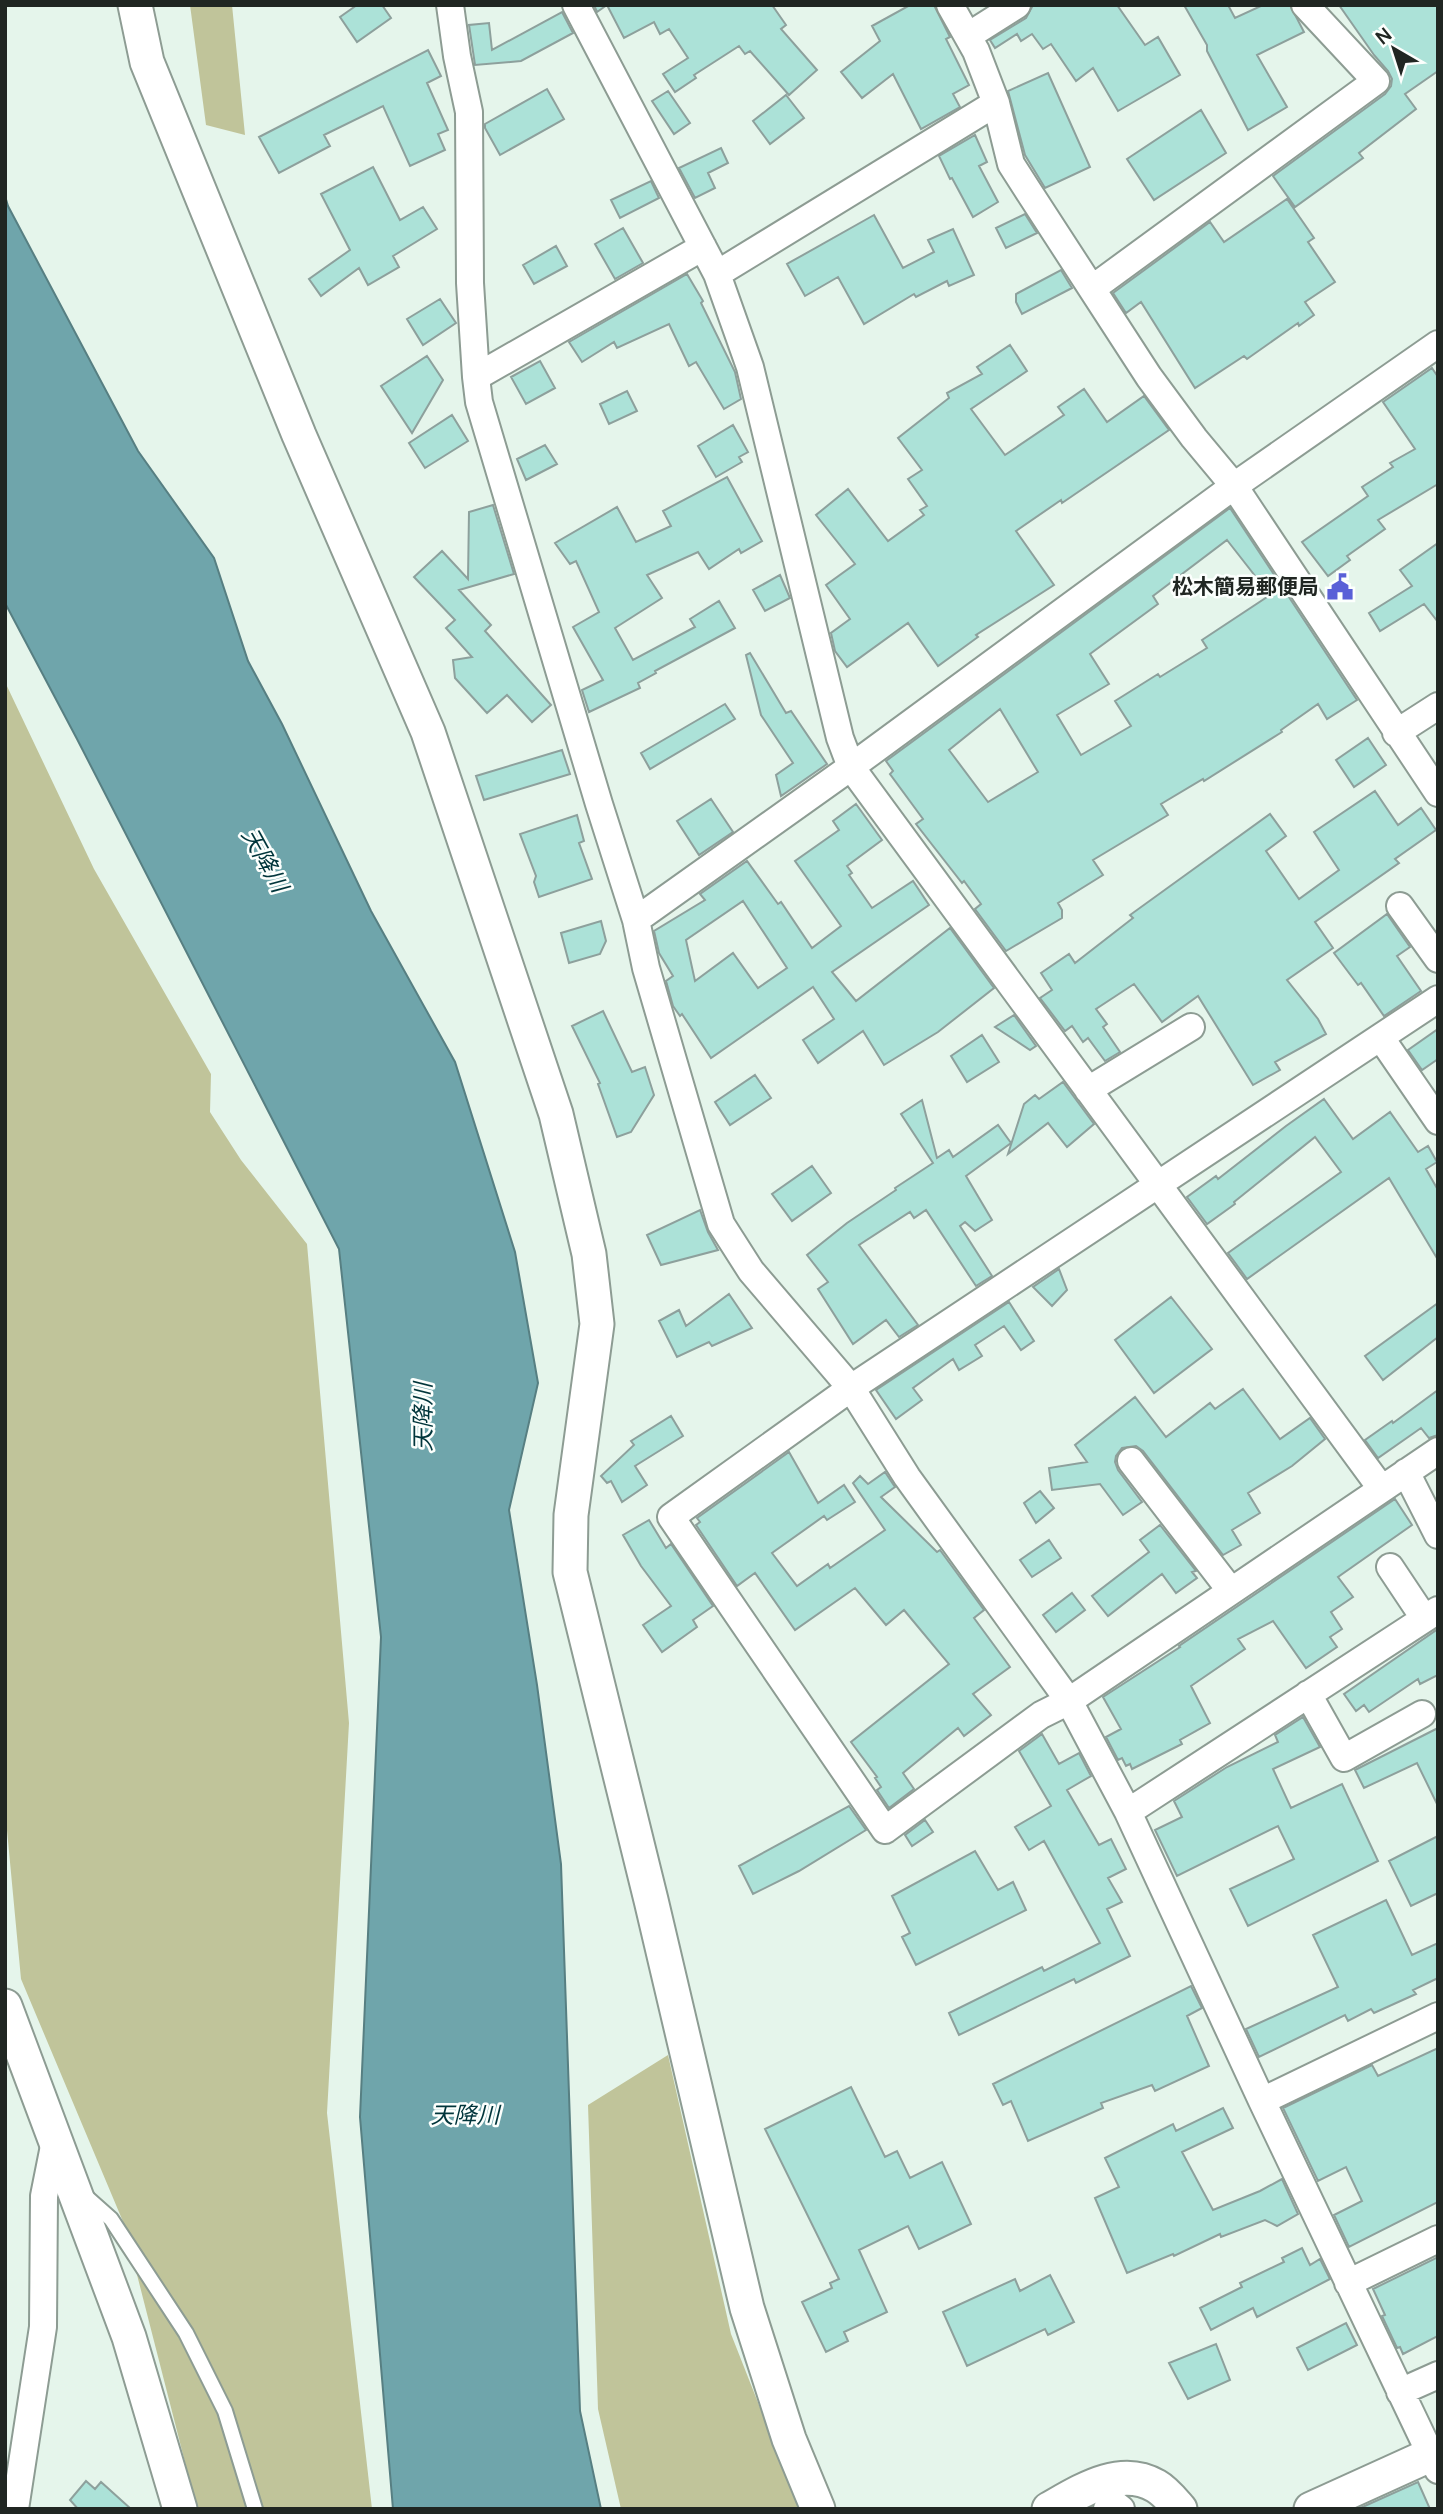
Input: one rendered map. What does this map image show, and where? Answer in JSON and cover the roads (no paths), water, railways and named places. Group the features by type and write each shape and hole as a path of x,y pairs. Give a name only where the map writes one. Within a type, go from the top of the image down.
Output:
{"street":[{"path":"135,5 147,62 304,448 428,732 556,1114 589,1254 597,1324 572,1515 570,1572 747,2308 789,2439 818,2509"},
{"path":"450,5 469,112 470,283 475,377 479,402 594,791 636,920 646,968 721,1224 751,1271 851,1388 907,1477 1069,1701 1128,1812 1348,2283 1435,2460 1311,2509"},
{"path":"576,5 717,274 750,367 840,738 851,767 1381,1488"},
{"path":"950,5 976,51 996,103 1011,163 1149,377 1234,486 1438,793"},
{"path":"968,36 1017,5"},
{"path":"1093,288 1376,81 1305,5"},
{"path":"717,274 996,103"},
{"path":"475,377 703,247"},
{"path":"636,920 851,767 1234,486 1438,344"},
{"path":"1396,733 1438,706"},
{"path":"1400,906 1438,959"},
{"path":"1438,999 851,1388 671,1517 885,1830 976,1766 1019,1731 1069,1701 1438,1451"},
{"path":"1088,1090 1191,1027"},
{"path":"1381,1038 1438,1121"},
{"path":"1131,1461 1231,1591"},
{"path":"1406,1472 1438,1535"},
{"path":"1128,1812 1431,1614 1390,1567"},
{"path":"1308,1694 1344,1758 1422,1714"},
{"path":"5,2006 129,2337 180,2509"},
{"path":"1262,2101 1438,2016"},
{"path":"15,2509 43,2327 44,2196 55,2141"},
{"path":"1348,2283 1438,2239"},
{"path":"1400,2392 1438,2375"},
{"path":"1049,2509 1086,2488 1119,2477 1138,2479 1157,2487 1180,2509"},
{"path":"1107,2509 1116,2505 1121,2509"}],"lane":[{"path":"71,2182 111,2219 186,2333 225,2411 255,2509"}],"water":[{"name":"天降川","path":"5,196 138,451 214,558 248,661 282,724 371,911 455,1062 515,1252 538,1383 509,1510 537,1685 561,1864 580,2411 601,2509 393,2509 360,2117 381,1637 339,1249 5,603"}],"place":[{"name":"松木簡易郵便局","path":"1340,587"}]}
